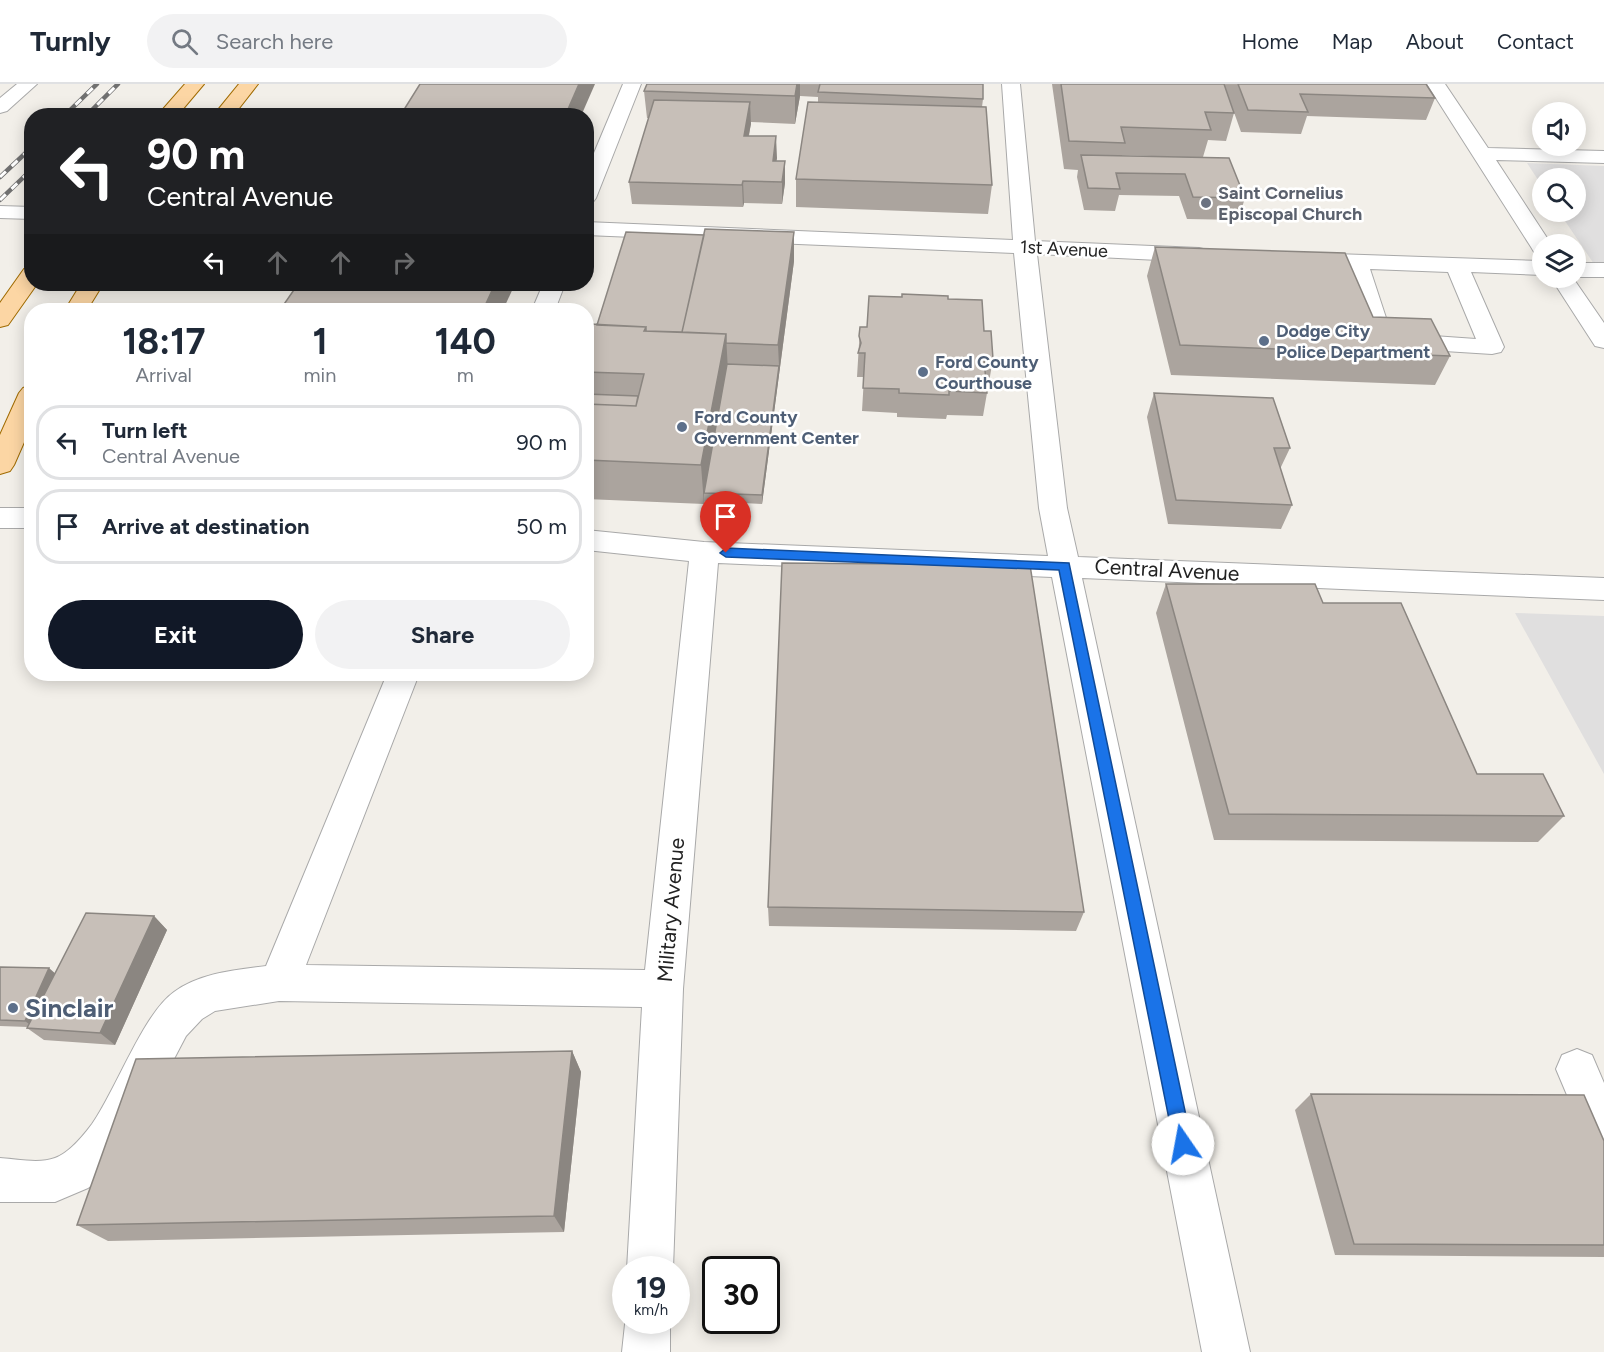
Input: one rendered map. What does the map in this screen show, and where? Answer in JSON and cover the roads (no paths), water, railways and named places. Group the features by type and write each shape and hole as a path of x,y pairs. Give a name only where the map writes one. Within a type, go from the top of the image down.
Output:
{"main road":[{"path":"173,108 195,84"},
{"path":"229,108 249,84"},
{"path":"0,320 24,286"},
{"path":"0,465 24,411"}],"street":[{"path":"0,107 28,84"},
{"path":"594,178 632,84"},
{"path":"1011,84 1027,247 1031,318 1050,484 1226,1352"},
{"path":"1436,84 1533,234"},
{"path":"1481,154 1604,157"},
{"path":"0,212 24,213"},
{"name":"1st Avenue","path":"594,228 1215,255"},
{"path":"1286,259 1532,268"},
{"path":"1356,262 1381,340 1492,348 1457,266"},
{"path":"1586,270 1604,270"},
{"path":"1569,288 1604,341"},
{"path":"0,518 24,518"},
{"name":"Central Avenue","path":"594,541 704,552 1604,589"},
{"name":"Military Avenue","path":"651,1256 663,989 704,552"},
{"path":"279,983 400,681"},
{"path":"0,1180 54,1180 73,1172 91,1158 111,1136 169,1024 192,1002 214,991 279,983 663,989"},
{"path":"1577,1069 1604,1132"},
{"path":"646,1352 647,1334"}],"railway":[{"path":"72,108 97,84"},
{"path":"94,108 118,84"},
{"path":"0,177 24,154"},
{"path":"0,200 24,177"}],"place":[{"name":"Saint Cornelius Episcopal Church","path":"1206,203"},
{"name":"Dodge City Police Department","path":"1264,341"},
{"name":"Ford County Courthouse","path":"923,372"},
{"name":"Ford County Government Center","path":"682,427"},
{"name":"Sinclair","path":"13,1008"}]}
